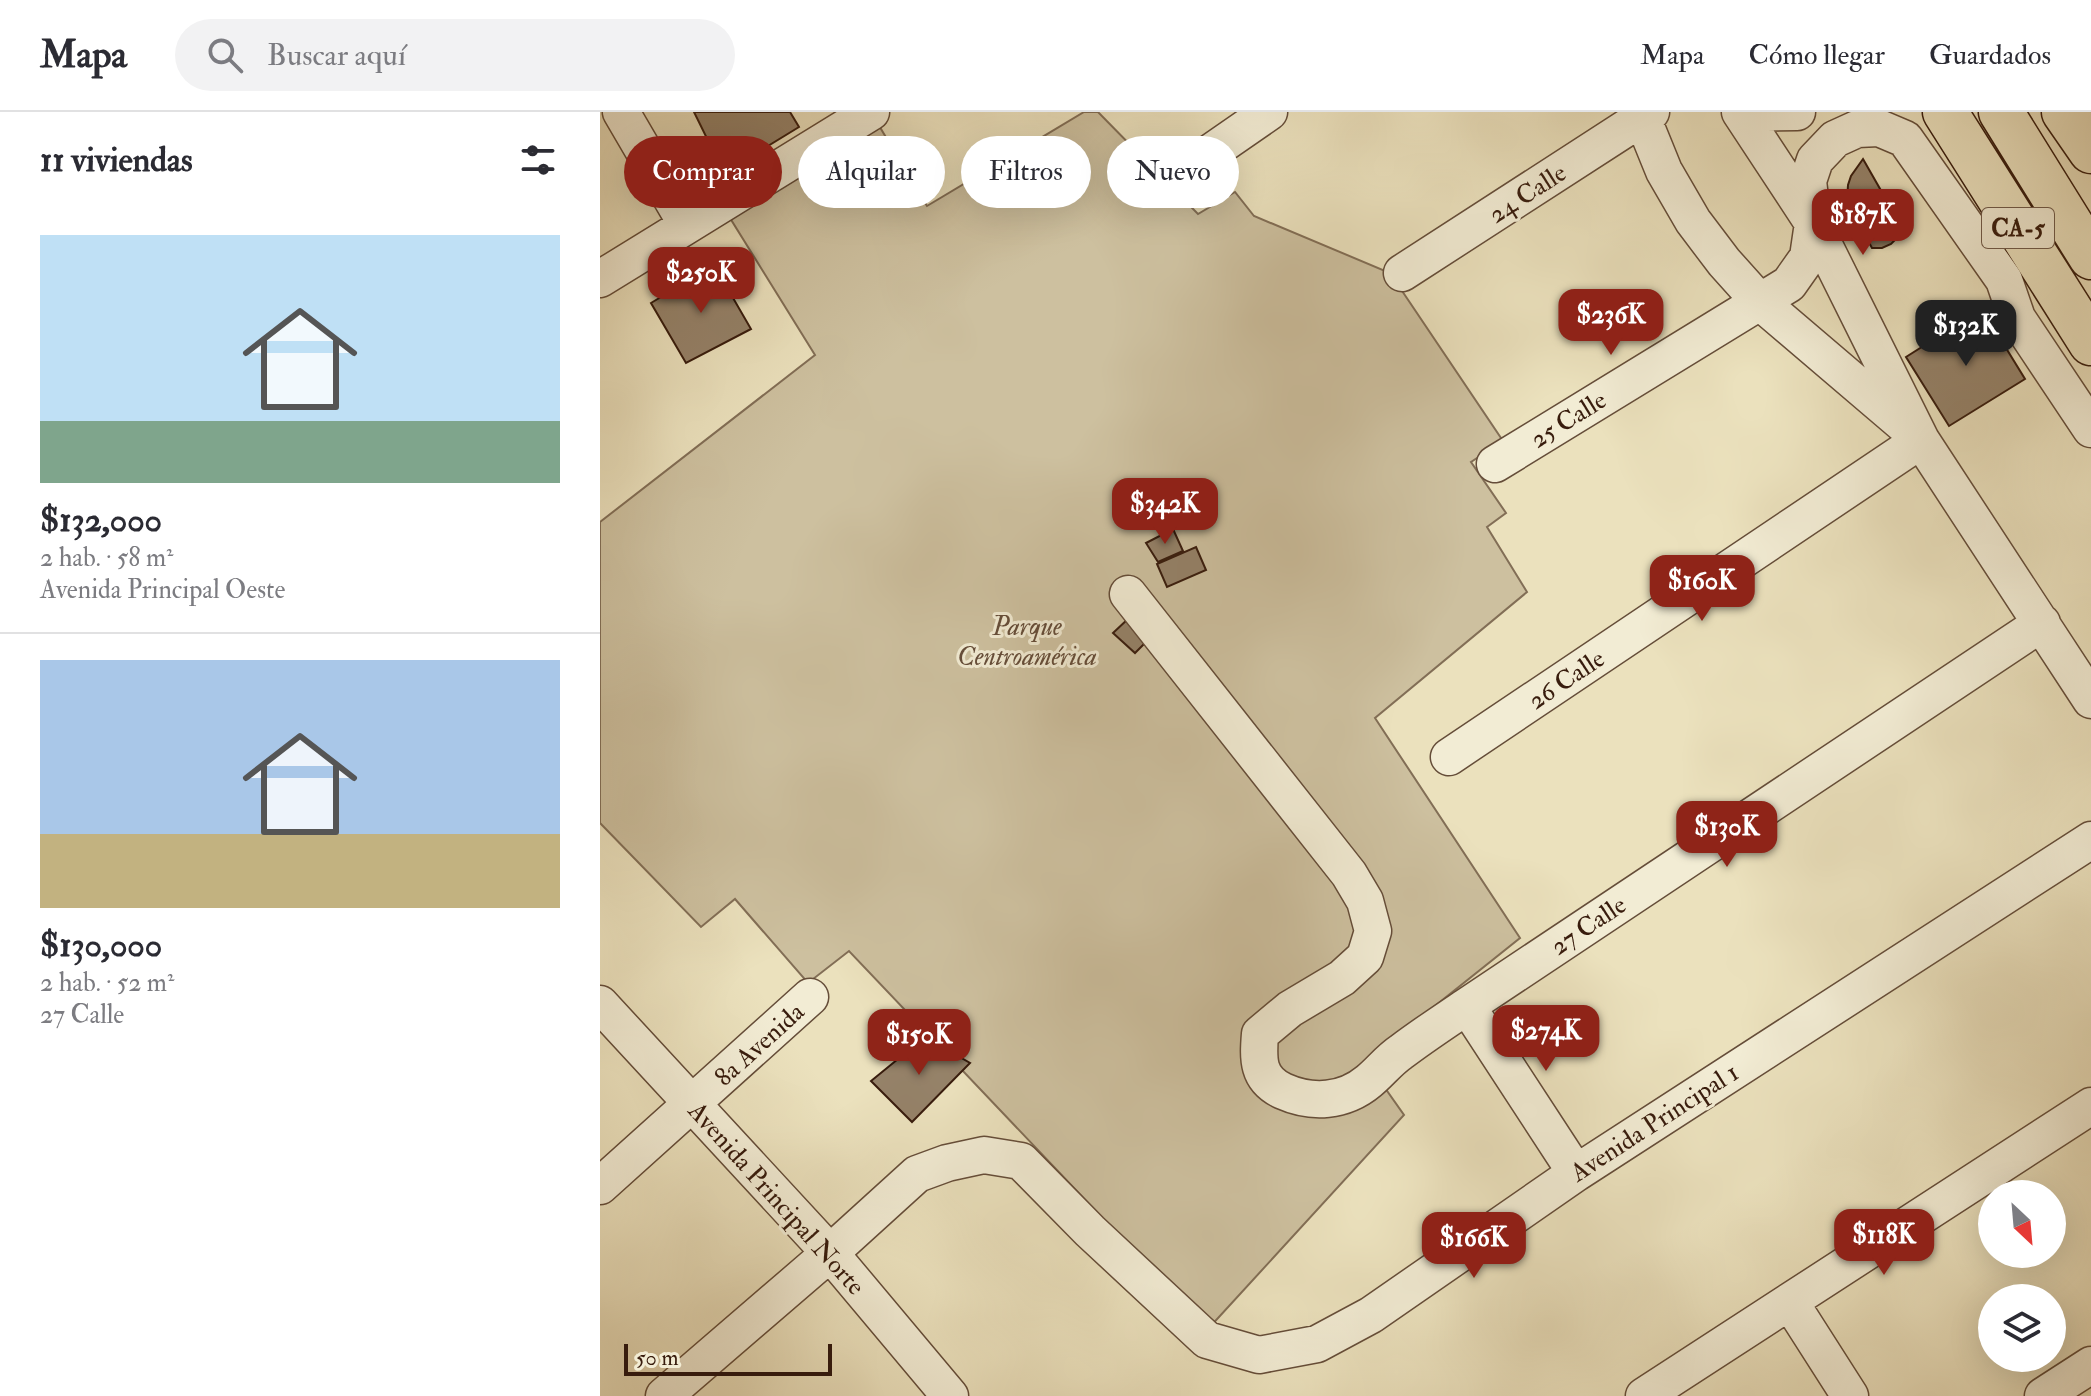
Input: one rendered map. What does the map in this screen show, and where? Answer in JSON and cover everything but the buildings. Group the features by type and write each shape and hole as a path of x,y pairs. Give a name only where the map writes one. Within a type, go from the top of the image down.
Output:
{"highway":[{"name":"CA-5","path":"1945,112 2091,343"},
{"name":"CA-5","path":"2001,112 2091,257"},
{"path":"2064,112 2091,151"}],"street":[{"path":"621,112 687,225"},
{"path":"600,279 871,112"},
{"path":"1234,136 1269,112"},
{"path":"1741,112 1797,112"},
{"path":"1741,112 1813,223 1921,440 2091,700"},
{"path":"1644,114 1664,171 1693,221 1724,262 1759,301 1921,440"},
{"name":"24 Calle","path":"1402,273 1644,114"},
{"path":"1813,223 1808,181 1815,160 1835,139 1857,129 1897,125 2004,280 2017,318 2091,429"},
{"name":"25 Calle","path":"1495,464 1789,284 1808,257 1813,223"},
{"path":"2004,280 2038,304 2091,386"},
{"name":"26 Calle","path":"1449,757 1921,440"},
{"name":"27 Calle","path":"1128,594 1349,874 1365,901 1373,931 1365,957 1342,978 1290,1009 1260,1034 1258,1062 1272,1085 1310,1099 1338,1099 1365,1084 1398,1053 1467,1006 2042,623"},
{"name":"Avenida Principal 1","path":"664,1396 917,1174 984,1155 1021,1161 1090,1231 1207,1340 1259,1355 1317,1344 1371,1315 1576,1173 2091,840"},
{"name":"8a Avenida","path":"600,1186 810,997"},
{"name":"Avenida Principal Norte","path":"600,1004 830,1253 950,1396"},
{"path":"1467,1006 1576,1173"},
{"path":"1644,1396 2091,1106"},
{"path":"1790,1302 1850,1396"},
{"path":"2043,1396 2091,1366"}],"green space":[{"name":"Parque Centroamérica","path":"1084,112 1098,112 1122,136 1107,136 1107,208 1192,208 1198,214 1208,208 1239,208 1239,197 1254,216 1390,273 1503,441 1471,462 1506,513 1487,527 1527,592 1375,718 1520,938 1366,1061 1404,1115 1208,1329 849,951 808,983 735,899 701,927 600,823 600,522 815,355 730,218 746,208 782,208 782,185 798,175 798,208 945,208 945,195 961,186 961,208 1091,208 1091,136 1044,136"},
{"name":"Parque Centroamérica","path":"878,124 885,136 859,136"}]}
